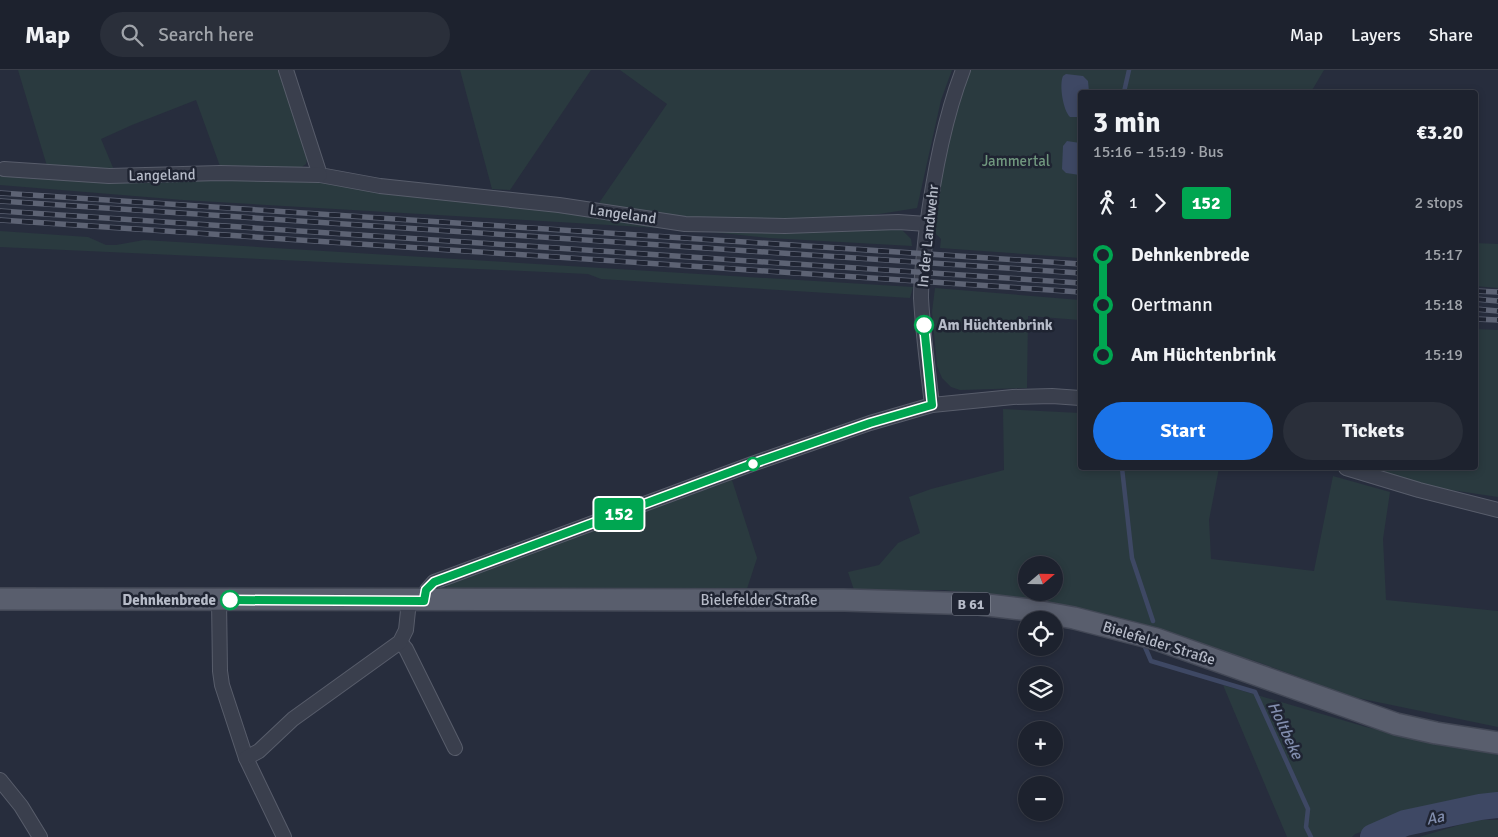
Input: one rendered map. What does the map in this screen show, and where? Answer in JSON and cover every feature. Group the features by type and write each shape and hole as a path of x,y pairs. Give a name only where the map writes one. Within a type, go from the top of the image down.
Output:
{"main road":[{"name":"Bielefelder Straße","path":"0,599 908,601 979,604 1074,618 1156,640 1396,724 1436,733 1498,743"}],"street":[{"path":"286,70 320,175"},
{"name":"In der Landwehr","path":"932,405 922,298 922,268 938,155 954,93 963,70"},
{"name":"Langeland","path":"4,170 109,176 220,173 320,175 380,186 559,205 685,224 785,226 898,222 927,224"},
{"path":"246,758 259,751 293,719 400,642 417,601 434,582 752,464 870,423 932,405 1013,396 1078,398"},
{"path":"1353,470 1419,490 1498,510"},
{"path":"219,600 220,671 222,685 246,758 284,837"},
{"path":"400,642 406,649 454,748"},
{"path":"0,780 21,806 40,837"}],"green space":[{"path":"18,70 280,70 308,156 306,164 299,169 221,169 196,100 101,139 114,170 47,166"},
{"path":"460,70 591,70 510,190 492,189"},
{"path":"620,70 952,70 941,100 917,208 842,220 683,219 599,203 667,104"},
{"name":"Jammertal","path":"969,70 1324,70 1312,90 1078,90 1078,258 940,248 941,239 931,229 946,149 956,109"},
{"path":"0,175 121,180 287,177 372,190 597,214 676,229 183,200 0,185"},
{"path":"901,229 911,239 912,246 769,238 703,231"},
{"path":"0,231 88,237 106,245 144,240 913,287 910,298 601,279 588,274 0,247"},
{"path":"1478,243 1498,244 1498,288 1478,286"},
{"path":"935,288 1078,300 1078,320 1028,316 1027,388 960,390 951,387 942,378 937,366 932,312"},
{"path":"1478,329 1498,330 1498,497 1417,485 1370,470 1478,470"},
{"path":"1003,409 1078,413 1078,470 1219,470 1209,520 1211,559 1314,571 1333,476 1390,492 1383,539 1386,600 1498,611 1498,727 1353,697 1255,661 1059,605 1028,601 1063,601 1063,556 1018,556 1018,600 944,590 854,590 848,572 879,565 898,543 920,533 909,497 931,489 1004,470"},
{"path":"732,480 757,558 746,592 447,589 446,585 450,583"},
{"path":"1223,685 1366,727 1498,755 1498,793 1477,795 1355,834 1352,837 1287,837"},
{"path":"1476,820 1498,820 1498,837 1419,837"}],"water":[{"path":"1066,74 1083,76 1088,81 1089,90 1078,90 1078,117 1070,117 1065,109 1061,85 1063,76"},
{"path":"1067,141 1078,143 1078,175 1066,173 1062,169 1063,146"}],"waterway":[{"name":"Holtbeke","path":"1124,90 1129,70"},
{"name":"Holtbeke","path":"1122,470 1132,558 1153,621"},
{"name":"Holtbeke","path":"1145,647 1151,661 1255,692 1308,809 1306,827 1311,837"},
{"name":"Aa","path":"1373,837 1405,823 1498,805"}],"railway":[{"path":"0,193 1078,264"},
{"path":"0,201 1078,273"},
{"path":"0,211 1078,283"},
{"path":"0,220 1078,292"},
{"path":"1478,291 1498,292"},
{"path":"1478,299 1498,301"},
{"path":"1478,309 1498,311"},
{"path":"1478,319 1498,320"}],"bus line":[{"name":"152","path":"230,600 424,601 426,590 434,582 752,464 870,423 932,405 924,325"}],"place":[{"name":"Am Hüchtenbrink","path":"924,325"},
{"name":"Dehnkenbrede","path":"230,600"}]}
